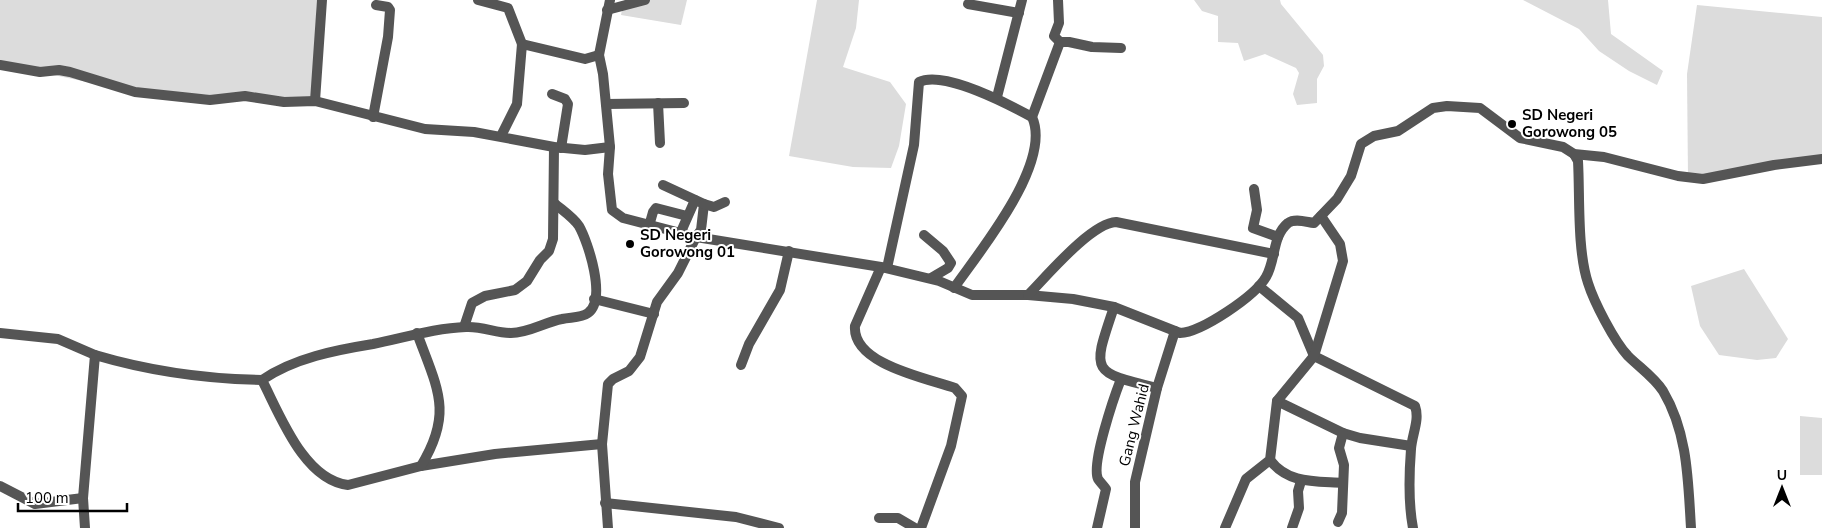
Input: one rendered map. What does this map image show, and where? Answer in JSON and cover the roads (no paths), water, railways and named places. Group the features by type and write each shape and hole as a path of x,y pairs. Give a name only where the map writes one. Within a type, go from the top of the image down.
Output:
{"street":[{"path":"315,101 322,0"},
{"path":"478,0 508,8 522,44 516,104 501,136"},
{"path":"645,0 609,5 599,54 610,147 608,174 612,210 623,218 680,234 884,267 931,278 972,296 1028,295 1073,299 1114,307 1175,331 1186,332 1201,327 1260,286 1267,276 1278,237 1289,222 1314,223 1337,199 1352,176 1361,144 1374,136 1398,131 1432,108 1447,106 1480,108 1520,138 1563,147 1574,154 1604,157 1678,176 1703,180 1774,165 1822,159"},
{"path":"997,97 1022,0"},
{"path":"1058,0 1059,23 1054,36 1060,42 1092,47 1122,48"},
{"path":"968,4 1019,13"},
{"path":"373,117 388,37 390,10 388,7 376,5"},
{"path":"954,288 1004,218 1025,180 1030,165 1035,134 1032,117 1060,42"},
{"path":"522,44 585,59 599,54"},
{"path":"0,64 40,72 59,70 125,90 179,95 200,100 245,96 284,102 315,101 425,129 501,136 527,144 558,148 585,150 610,147"},
{"path":"921,528 951,446 962,396 955,388 888,365 872,357 858,344 854,336 855,326 884,267 914,145 919,82 942,80 997,97 1032,117"},
{"path":"464,327 472,303 477,299 509,292 527,281 552,245 558,148 568,104 565,99 552,94"},
{"path":"658,103 660,143"},
{"path":"606,104 684,103"},
{"path":"1574,154 1578,161 1582,240 1588,282 1619,344 1656,383 1679,426 1687,464 1691,528"},
{"path":"662,185 714,207 725,202"},
{"path":"1254,188 1257,210 1253,228 1278,237"},
{"path":"680,234 687,216 699,202"},
{"path":"608,528 602,444 608,384 629,371 640,357 657,302 678,273 701,230 699,202"},
{"path":"0,334 58,339 95,355 119,362 192,375 262,380 273,372 322,354 417,333 480,326 510,333 518,332 560,319 582,316 592,309 595,274 588,247 578,225 554,203"},
{"path":"650,226 653,212 656,208 687,216"},
{"path":"1225,528 1246,479 1270,460 1277,401 1314,356 1324,328 1343,256 1337,237 1321,216"},
{"path":"1028,295 1076,246 1107,222 1116,222 1274,254"},
{"path":"924,235 943,251 950,263 950,266 931,278"},
{"path":"741,365 749,344 780,290 789,251"},
{"path":"1260,286 1298,318 1314,356 1415,406 1418,413 1411,446 1409,504 1413,528"},
{"path":"594,299 654,314"},
{"path":"1114,307 1100,348 1099,364 1103,370 1121,379 1158,388"},
{"name":"Gang Wahid","path":"1135,528 1135,482 1158,388 1175,331"},
{"path":"417,333 435,380 441,410 441,421 433,446 421,466"},
{"path":"85,528 83,498 95,355"},
{"path":"1097,528 1106,489 1098,478 1097,464 1110,409 1121,379"},
{"path":"262,380 293,440 303,455 315,468 333,481 348,485 421,466 495,454 602,444"},
{"path":"1277,401 1343,433 1360,438 1411,446"},
{"path":"1338,522 1342,513 1344,465 1339,448 1343,433"},
{"path":"1270,460 1281,472 1301,481 1343,483"},
{"path":"1292,528 1299,508 1298,491 1301,481"},
{"path":"0,486 35,504 83,498"},
{"path":"605,503 736,517 778,528"},
{"path":"880,518 898,518 915,528"}],"place":[{"name":"SD Negeri Gorowong 05","path":"1512,124"},
{"name":"SD Negeri Gorowong 01","path":"630,244"}]}
